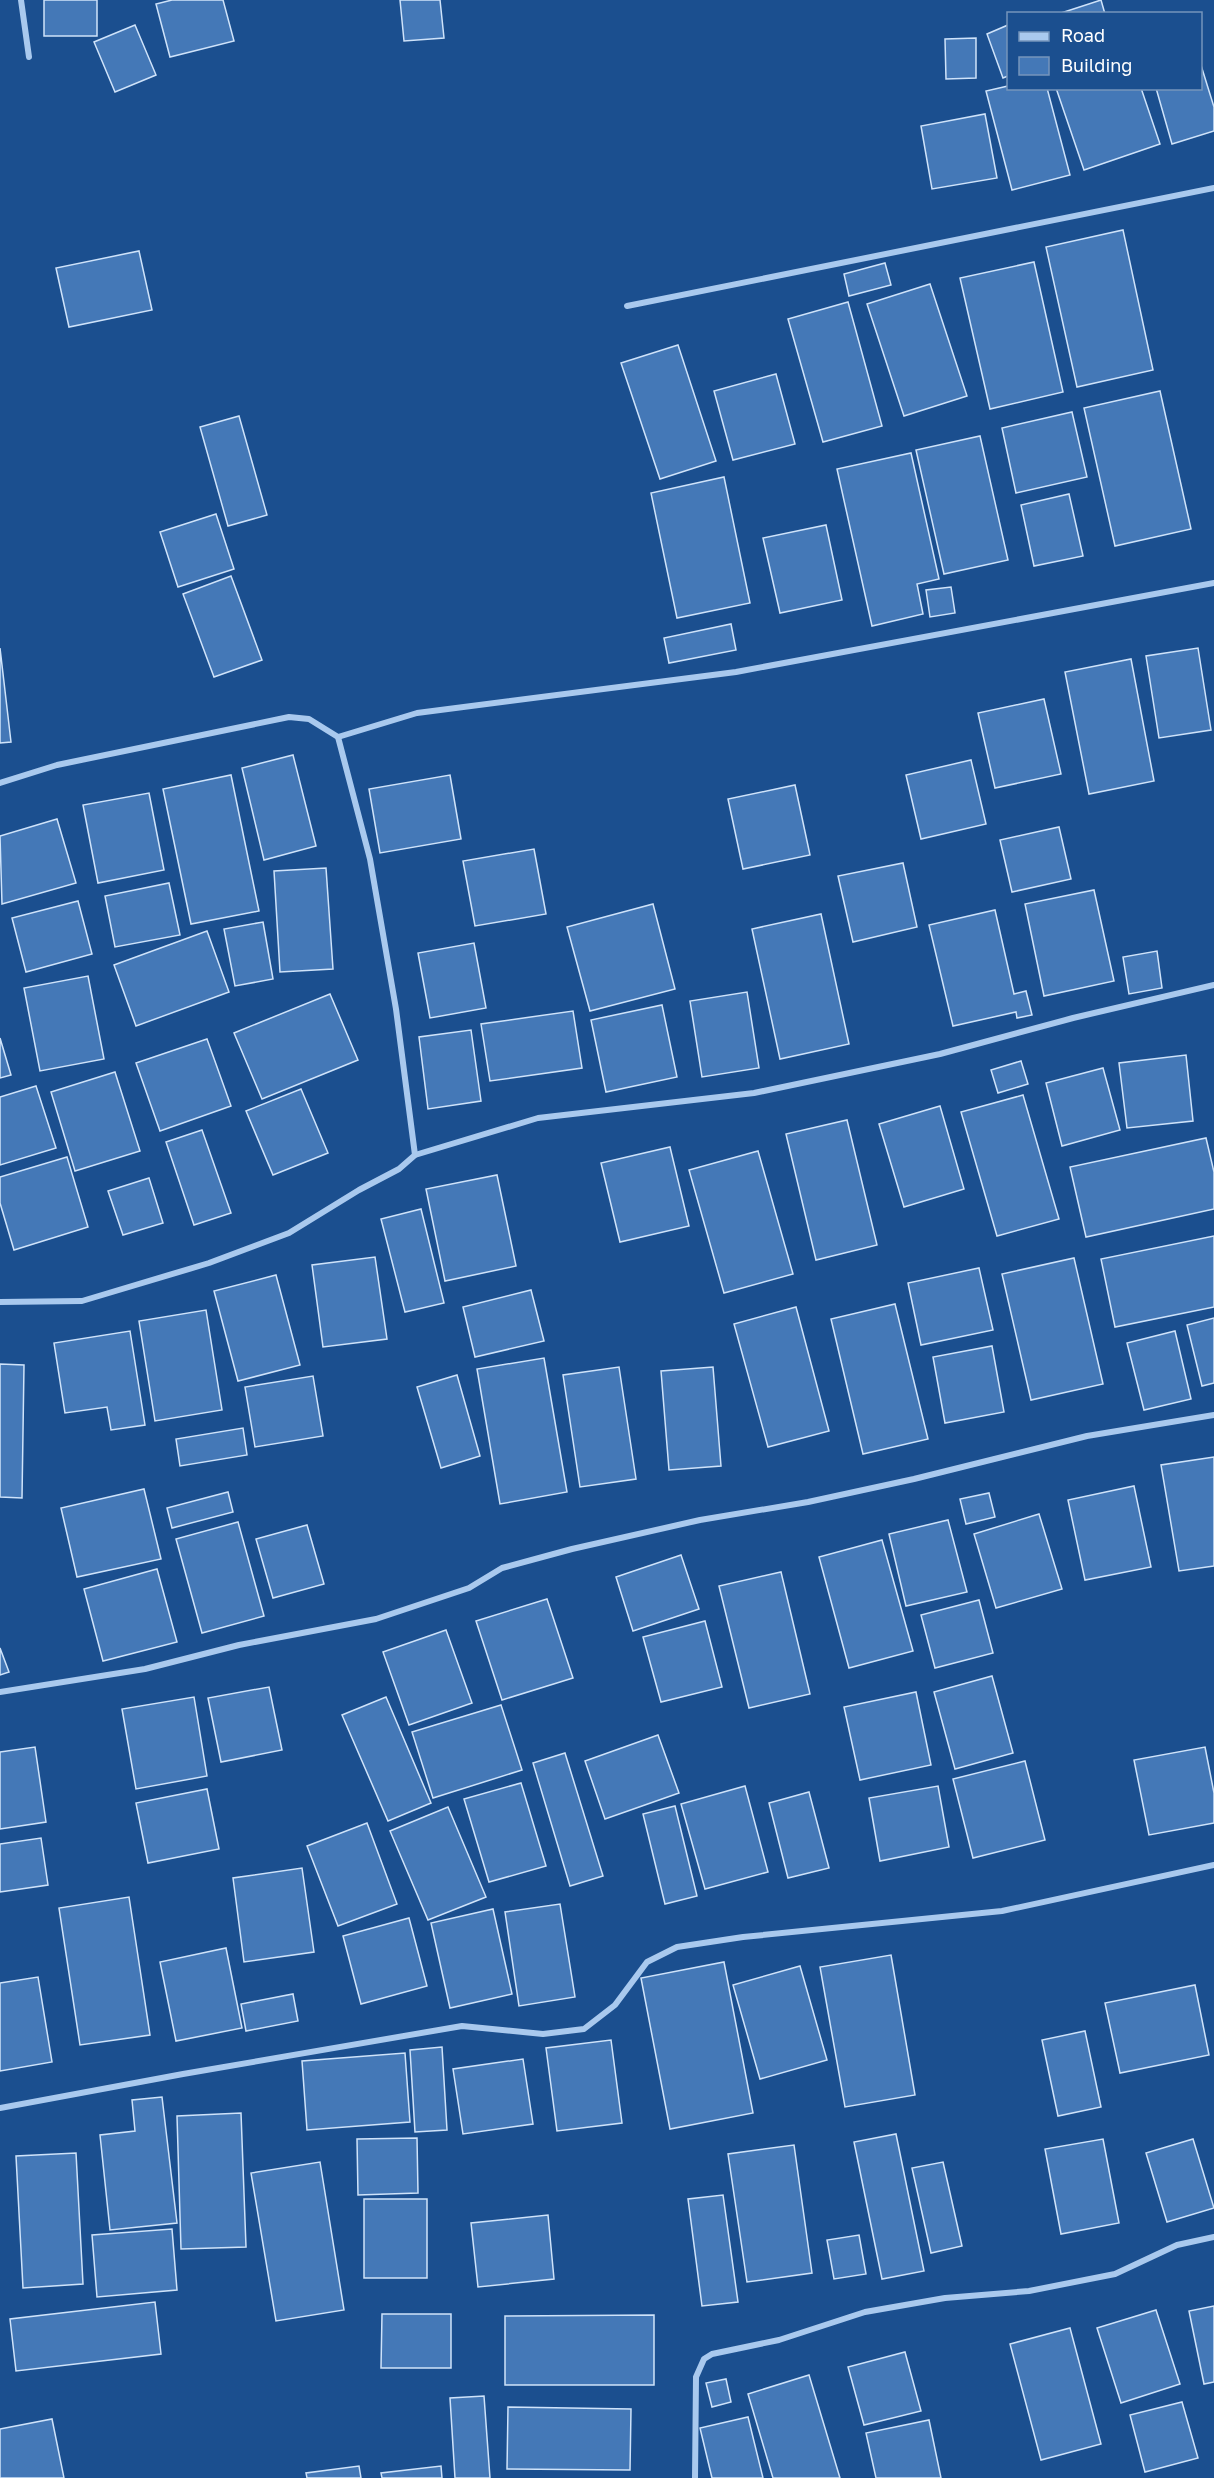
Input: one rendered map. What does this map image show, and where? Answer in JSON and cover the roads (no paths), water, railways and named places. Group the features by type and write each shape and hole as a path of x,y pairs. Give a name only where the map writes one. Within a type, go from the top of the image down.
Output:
{"street":[{"path":"21,0 29,57"},
{"path":"627,306 1214,188"},
{"path":"338,737 417,713 736,672 1214,583"},
{"path":"0,783 57,765 289,717 309,719 338,737 370,859 396,1009 415,1155"},
{"path":"0,1302 82,1301 209,1263 289,1233 359,1190 399,1169 415,1155 538,1118 754,1093 905,1061 1214,985"},
{"path":"0,1692 145,1669 239,1645 376,1619 468,1588 502,1568 572,1549 700,1520 808,1502 914,1479 1087,1436 1214,1415"},
{"path":"0,2108 462,2026 543,2034 584,2029 615,2005 647,1962 677,1947 743,1937 1002,1911 1214,1865"},
{"path":"695,2478 696,2377 704,2359 712,2354 779,2340 865,2312 945,2298 1029,2291 1114,2274 1177,2245 1214,2237"}]}
